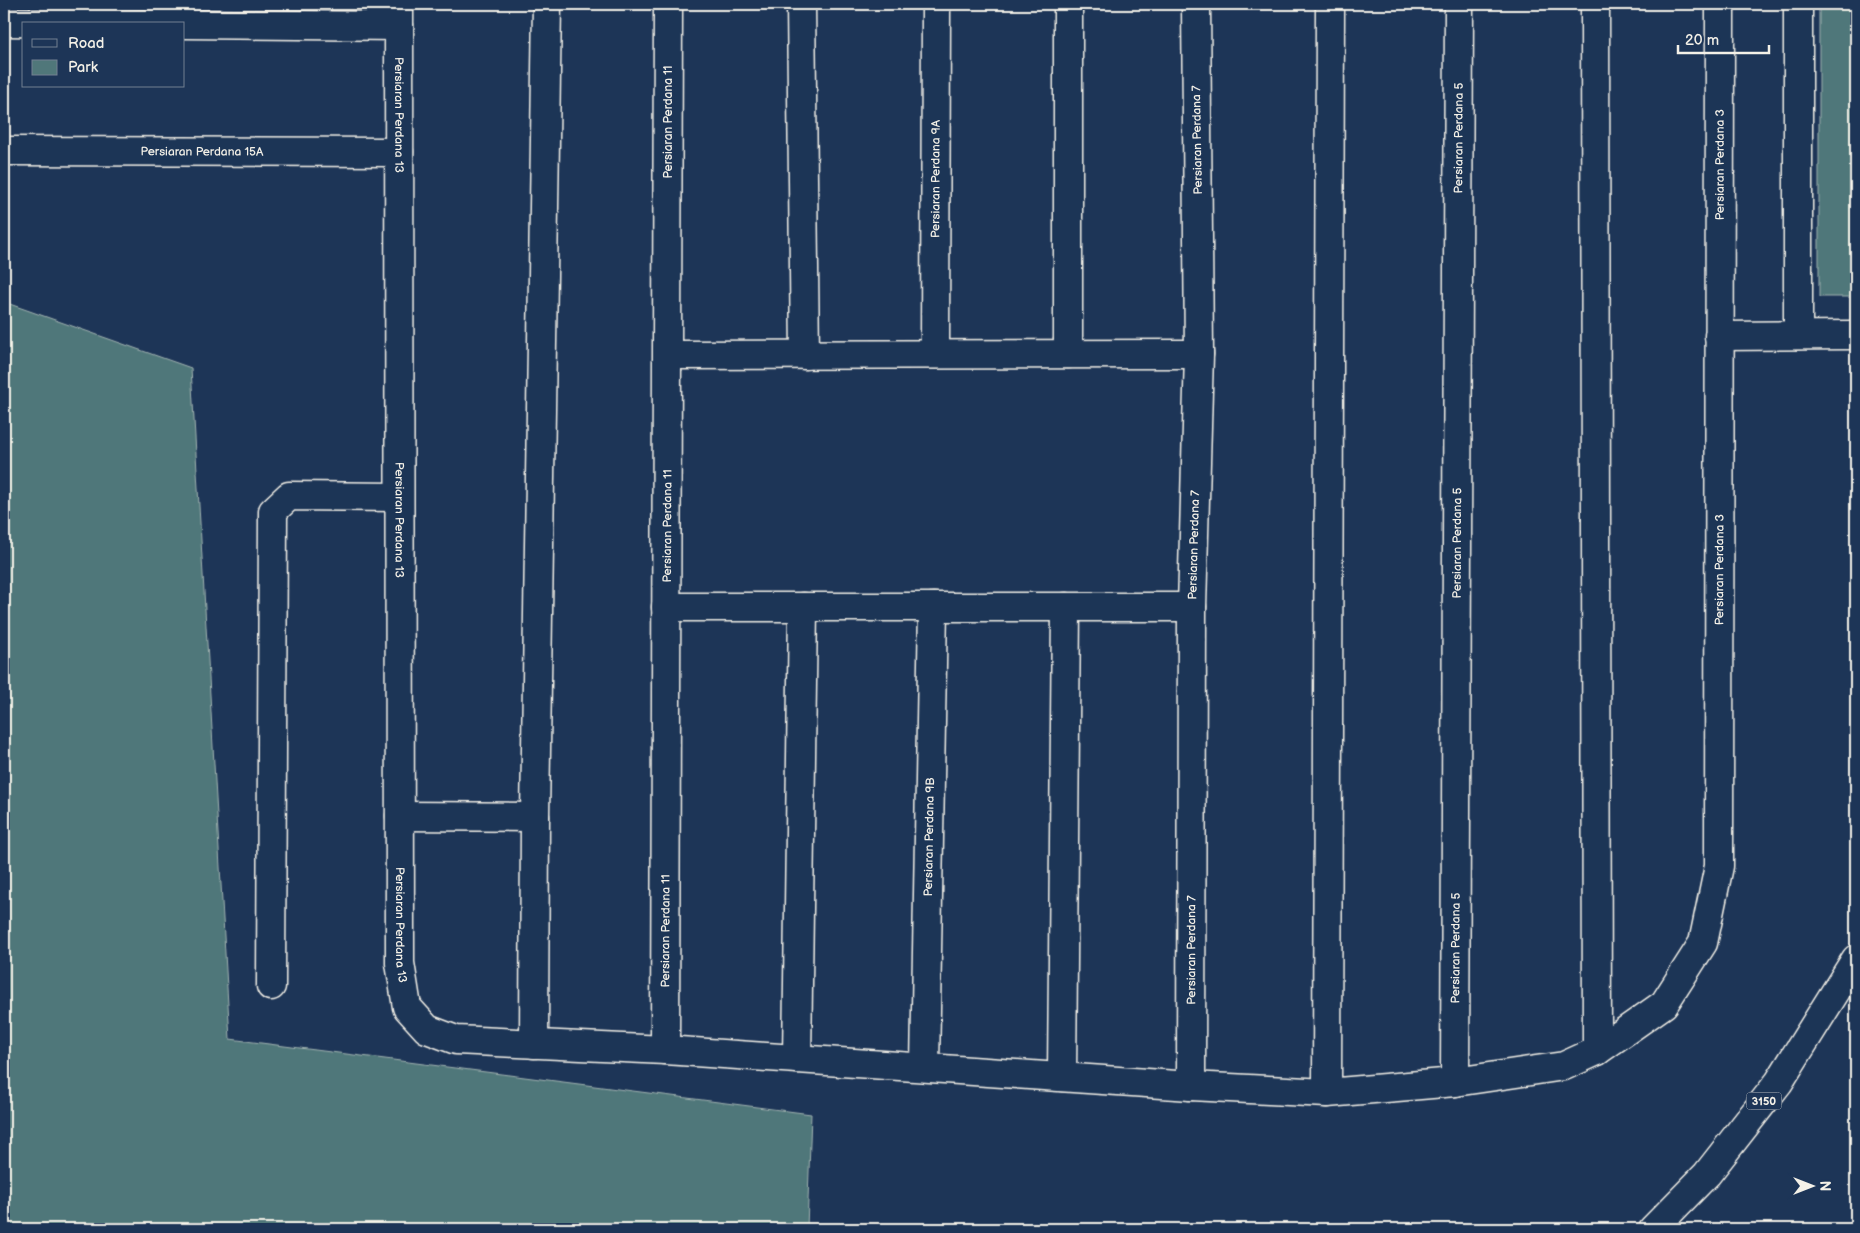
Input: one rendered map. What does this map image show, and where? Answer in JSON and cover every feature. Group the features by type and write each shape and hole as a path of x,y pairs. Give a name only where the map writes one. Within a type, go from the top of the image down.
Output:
{"street":[{"path":"534,1044 535,817 547,4"},
{"name":"Persiaran Perdana 11","path":"665,1050 666,607 669,355 668,4"},
{"path":"801,4 805,355"},
{"name":"Persiaran Perdana 9A","path":"934,354 936,4"},
{"path":"1068,4 1068,354"},
{"name":"Persiaran Perdana 7","path":"1191,1086 1192,607 1199,354 1196,4"},
{"path":"1327,1093 1330,4"},
{"name":"Persiaran Perdana 5","path":"1455,1082 1459,4"},
{"path":"1594,4 1597,1051"},
{"name":"Persiaran Perdana 3","path":"427,1029 456,1040 665,1050 1191,1086 1327,1093 1455,1082 1564,1066 1597,1051 1664,1004 1703,942 1719,866 1720,4"},
{"path":"1798,4 1798,335"},
{"path":"185,24 399,15"},
{"name":"Persiaran Perdana 13","path":"399,15 400,963 407,1007 427,1029"},
{"path":"4,22 22,22"},
{"name":"Persiaran Perdana 15A","path":"4,151 399,152"},
{"path":"1719,336 1856,335"},
{"path":"669,355 1199,354"},
{"path":"271,986 273,511 289,496 399,497"},
{"path":"666,607 1192,607"},
{"path":"796,1059 803,607"},
{"name":"Persiaran Perdana 9B","path":"925,1067 932,607"},
{"path":"1062,1077 1066,607"},
{"path":"400,816 535,817"},
{"name":"3150","path":"1653,1229 1707,1174 1779,1082 1856,959"}],"green space":[{"path":"1819,4 1856,4 1856,297 1819,297"},
{"path":"4,302 191,368 230,1039 811,1114 807,1229 4,1229"}]}
